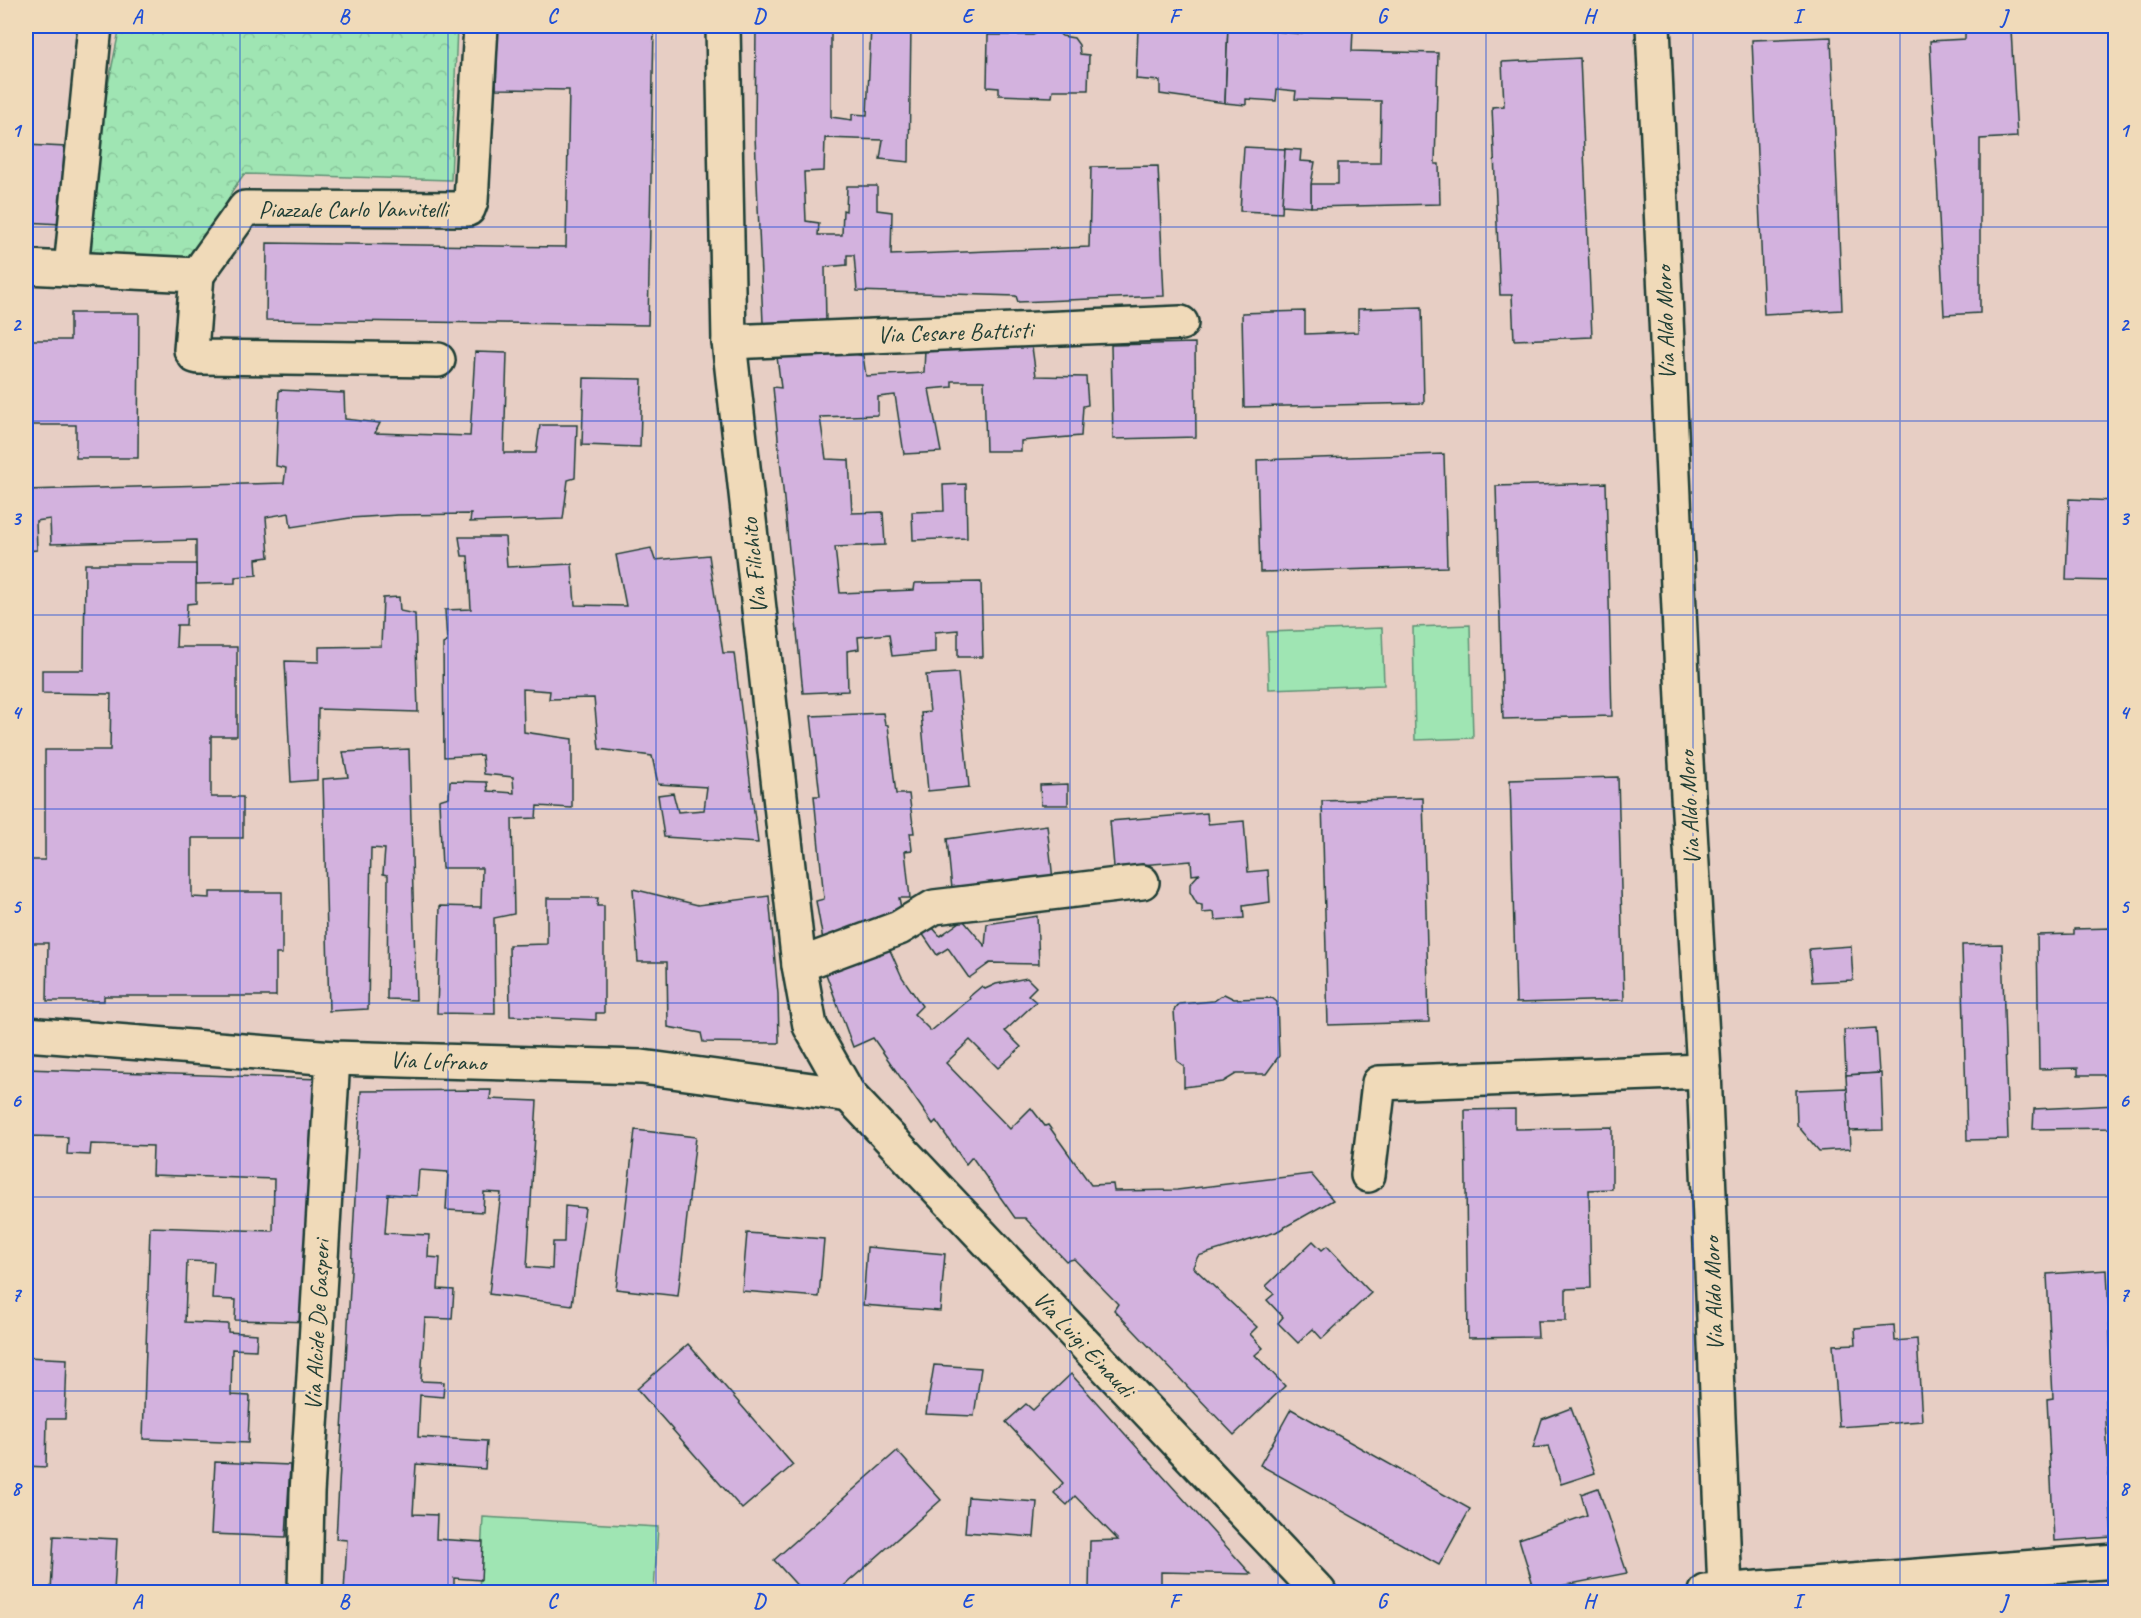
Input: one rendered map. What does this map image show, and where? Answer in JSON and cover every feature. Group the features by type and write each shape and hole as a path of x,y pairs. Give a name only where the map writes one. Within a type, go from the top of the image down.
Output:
{"street":[{"path":"71,269 95,26"},
{"name":"Piazzale Carlo Vanvitelli","path":"196,275 245,208 465,210 470,207 481,26"},
{"name":"Via Filichito","path":"723,26 729,342 799,965 810,1026 849,1095"},
{"name":"Via Aldo Moro","path":"1653,26 1684,720 1704,1071 1716,1592"},
{"path":"26,267 196,275 191,350 195,356 438,360"},
{"name":"Via Cesare Battisti","path":"729,342 1181,322"},
{"path":"799,965 899,928 934,907 1142,882"},
{"name":"Via Lufrano","path":"26,1034 333,1058 642,1067 849,1095"},
{"name":"Via Alcide De Gasperi","path":"305,1593 308,1481 333,1058"},
{"path":"1368,1174 1379,1083 1704,1071"},
{"name":"Via Luigi Einaudi","path":"849,1095 1319,1593"},
{"path":"1716,1592 2115,1561"}],"green space":[{"path":"120,26 457,26 451,180 244,174 232,191 197,275 71,269"},
{"path":"1470,625 1473,738 1415,740 1413,627"},
{"path":"1382,628 1384,685 1269,689 1267,632"},
{"path":"483,1517 658,1527 654,1592 479,1592"}],"building":[{"path":"498,26 654,26 648,325 266,320 267,243 566,247 569,90 496,89"},
{"path":"756,26 831,26 831,117 852,120 852,114 867,115 871,26 911,26 909,162 880,159 883,140 825,138 824,171 804,172 806,221 819,223 818,235 842,235 847,186 877,186 877,210 892,212 891,255 1089,247 1091,167 1158,166 1164,296 1018,302 1016,296 857,291 854,255 847,255 847,265 825,267 826,323 763,323 755,136"},
{"path":"1228,26 1225,103 1160,94 1160,81 1136,79 1138,29"},
{"path":"1228,26 1302,34 1302,30 1353,29 1352,51 1438,53 1435,164 1439,164 1440,204 1311,207 1311,184 1338,184 1338,163 1380,163 1381,101 1295,99 1296,91 1277,89 1276,101 1246,99 1246,105 1225,103"},
{"path":"1047,28 1055,30 1062,36 1074,38 1079,45 1080,54 1089,55 1088,90 1053,90 1052,97 999,95 999,88 987,87 988,35 1033,35"},
{"path":"2011,30 2017,137 1980,139 1980,313 1944,315 1930,41 1965,39 1965,32"},
{"path":"1831,37 1842,310 1764,314 1752,40"},
{"path":"1580,58 1592,337 1514,340 1512,295 1500,295 1492,107 1504,106 1502,62"},
{"path":"26,145 66,147 61,224 26,222"},
{"path":"1244,147 1285,149 1282,213 1240,211"},
{"path":"1285,149 1301,150 1300,161 1315,162 1311,184 1311,207 1282,205"},
{"path":"1422,307 1424,403 1244,407 1242,313 1305,311 1305,334 1358,332 1358,309"},
{"path":"70,313 139,313 138,458 76,458 76,425 26,425 26,340 70,340"},
{"path":"1195,343 1196,437 1113,439 1111,345"},
{"path":"854,346 855,354 863,356 866,376 924,373 925,348 1032,347 1036,376 1086,377 1088,405 1083,406 1081,436 1021,441 1021,451 986,451 984,381 952,381 952,387 929,389 941,452 904,454 895,395 878,397 878,415 820,417 826,459 849,460 852,513 883,512 885,545 835,547 840,593 914,590 915,583 981,582 983,657 958,657 958,630 935,632 935,652 892,656 889,634 858,637 859,649 847,651 848,691 803,693 773,387 781,388 776,349"},
{"path":"475,352 507,353 504,453 536,453 540,425 577,425 575,478 568,480 563,519 470,522 471,514 398,515 350,518 291,527 289,513 266,517 269,557 256,559 257,575 235,577 235,583 196,584 196,540 51,544 50,519 36,521 37,550 26,551 26,490 284,483 286,468 276,466 279,390 344,393 345,419 380,423 375,433 470,436"},
{"path":"584,378 642,379 640,447 582,445"},
{"path":"1444,454 1447,567 1260,572 1257,460"},
{"path":"1606,483 1612,716 1503,719 1496,486"},
{"path":"966,484 967,538 913,540 912,512 944,511 943,485"},
{"path":"2069,499 2116,501 2116,581 2066,580"},
{"path":"459,537 505,537 507,567 572,564 575,605 626,606 616,555 651,548 655,560 709,555 723,653 734,653 758,843 664,837 658,795 673,793 678,812 704,810 707,787 658,784 652,756 599,749 594,698 549,699 550,691 523,689 524,732 572,739 572,808 537,806 536,818 512,819 514,914 494,918 495,1014 437,1013 440,906 481,907 482,868 442,868 439,800 449,797 450,781 487,782 488,791 514,793 513,777 484,774 482,755 444,757 443,644 447,642 445,610 471,609 468,556 462,556"},
{"path":"85,564 196,564 196,603 187,604 186,625 177,625 176,647 237,647 237,736 211,736 211,797 243,797 243,838 192,838 192,897 210,898 210,892 282,892 282,954 276,954 276,996 104,996 104,1001 47,1001 48,943 26,943 26,860 45,860 45,750 110,750 111,694 42,693 42,670 84,670"},
{"path":"399,597 400,611 415,614 418,712 318,709 317,780 291,782 285,661 319,662 319,647 381,646 383,598"},
{"path":"958,673 969,787 928,791 921,713 930,712 926,675"},
{"path":"883,713 885,724 888,725 896,794 909,794 914,833 910,833 912,850 905,851 910,898 899,898 903,917 823,940 816,901 824,899 814,796 820,796 811,716"},
{"path":"409,749 416,1000 387,999 388,875 383,874 385,849 371,848 368,1009 329,1011 323,779 348,777 343,752"},
{"path":"1618,777 1624,1000 1516,1003 1510,780"},
{"path":"1068,784 1068,805 1041,805 1040,785"},
{"path":"1423,798 1429,1022 1328,1025 1322,801"},
{"path":"1207,813 1208,824 1244,821 1248,872 1268,870 1270,902 1243,906 1244,918 1215,920 1214,912 1202,913 1202,905 1197,904 1190,892 1190,884 1199,874 1192,875 1191,861 1114,867 1110,821"},
{"path":"1047,825 1053,880 952,889 947,839"},
{"path":"633,889 698,905 769,896 778,994 779,1043 703,1042 701,1033 668,1027 667,962 638,962"},
{"path":"547,898 598,898 597,906 604,906 604,1013 596,1013 596,1020 510,1016 509,945 547,944"},
{"path":"1037,916 1039,964 990,963 969,978 948,948 937,955 922,933 933,928 940,936 963,920 985,946 987,924"},
{"path":"2112,928 2115,1075 2078,1075 2078,1068 2039,1069 2037,935 2074,934 2074,929"},
{"path":"2002,944 2008,1139 1967,1140 1962,945"},
{"path":"888,946 902,977 922,1006 914,1014 931,1031 970,999 969,997 982,986 985,989 996,984 1027,978 1036,987 1028,995 1036,1002 1005,1031 1021,1047 998,1068 970,1040 946,1063 1010,1129 1031,1108 1045,1126 1048,1125 1091,1185 1113,1184 1114,1191 1177,1190 1311,1174 1333,1200 1276,1232 1198,1256 1193,1267 1257,1327 1250,1334 1263,1348 1255,1355 1285,1386 1234,1435 1114,1310 1118,1304 1074,1259 1066,1261 1025,1218 1015,1218 972,1157 966,1164 936,1121 933,1124 873,1038 853,1047 826,974"},
{"path":"1851,946 1853,980 1812,982 1809,949"},
{"path":"1224,994 1234,999 1272,998 1277,1002 1279,1056 1266,1074 1236,1074 1223,1082 1184,1087 1184,1066 1177,1061 1174,1010 1179,1004 1214,1001"},
{"path":"1876,1028 1879,1073 1846,1075 1844,1030"},
{"path":"26,1069 320,1079 312,1322 235,1320 236,1300 212,1299 214,1262 187,1261 185,1322 228,1324 228,1332 257,1334 256,1350 232,1349 231,1395 250,1396 248,1443 143,1439 150,1227 273,1231 274,1179 152,1175 153,1146 91,1144 90,1155 67,1154 68,1137 26,1136"},
{"path":"1881,1073 1883,1130 1849,1131 1846,1075"},
{"path":"1847,1088 1850,1149 1819,1151 1797,1125 1796,1090"},
{"path":"491,1090 490,1099 537,1101 527,1267 552,1269 553,1242 564,1242 565,1206 585,1208 572,1305 489,1294 501,1193 484,1192 483,1212 446,1210 448,1172 419,1170 417,1196 388,1194 385,1233 429,1235 428,1257 440,1258 438,1289 454,1290 452,1319 425,1318 421,1381 444,1382 443,1397 420,1395 418,1437 487,1441 485,1469 416,1464 413,1514 437,1515 436,1539 483,1542 481,1580 454,1578 454,1592 344,1592 347,1540 336,1539 361,1091"},
{"path":"2116,1105 2116,1128 2033,1129 2034,1109"},
{"path":"1515,1109 1515,1129 1612,1127 1612,1189 1589,1190 1591,1288 1566,1289 1566,1321 1537,1321 1538,1337 1468,1338 1465,1110"},
{"path":"635,1130 696,1137 678,1296 616,1289"},
{"path":"747,1233 824,1239 819,1297 742,1291"},
{"path":"1313,1241 1322,1250 1327,1246 1371,1293 1322,1339 1313,1329 1298,1343 1278,1323 1283,1317 1267,1300 1274,1294 1266,1286"},
{"path":"867,1247 945,1254 940,1311 863,1305"},
{"path":"2107,1270 2113,1399 2105,1400 2112,1537 2054,1541 2047,1399 2053,1398 2047,1274"},
{"path":"1894,1325 1895,1341 1917,1339 1922,1421 1839,1427 1833,1345 1856,1344 1855,1328"},
{"path":"688,1344 793,1465 742,1509 637,1389"},
{"path":"26,1357 67,1359 65,1419 47,1419 46,1467 26,1466"},
{"path":"934,1365 981,1368 974,1416 926,1414"},
{"path":"1071,1374 1251,1574 1161,1572 1161,1592 1089,1592 1090,1541 1118,1540 1075,1496 1067,1505 1054,1493 1063,1483 1006,1422 1026,1404 1033,1410"},
{"path":"1571,1408 1595,1473 1561,1484 1549,1446 1533,1448 1542,1419"},
{"path":"1291,1409 1470,1509 1439,1565 1260,1465"},
{"path":"897,1451 941,1500 837,1592 803,1592 774,1560"},
{"path":"215,1462 290,1465 286,1537 211,1534"},
{"path":"1598,1488 1627,1573 1535,1591 1519,1539 1587,1515 1581,1494"},
{"path":"968,1497 1037,1502 1034,1537 965,1532"},
{"path":"54,1536 117,1539 114,1592 51,1592"}]}
